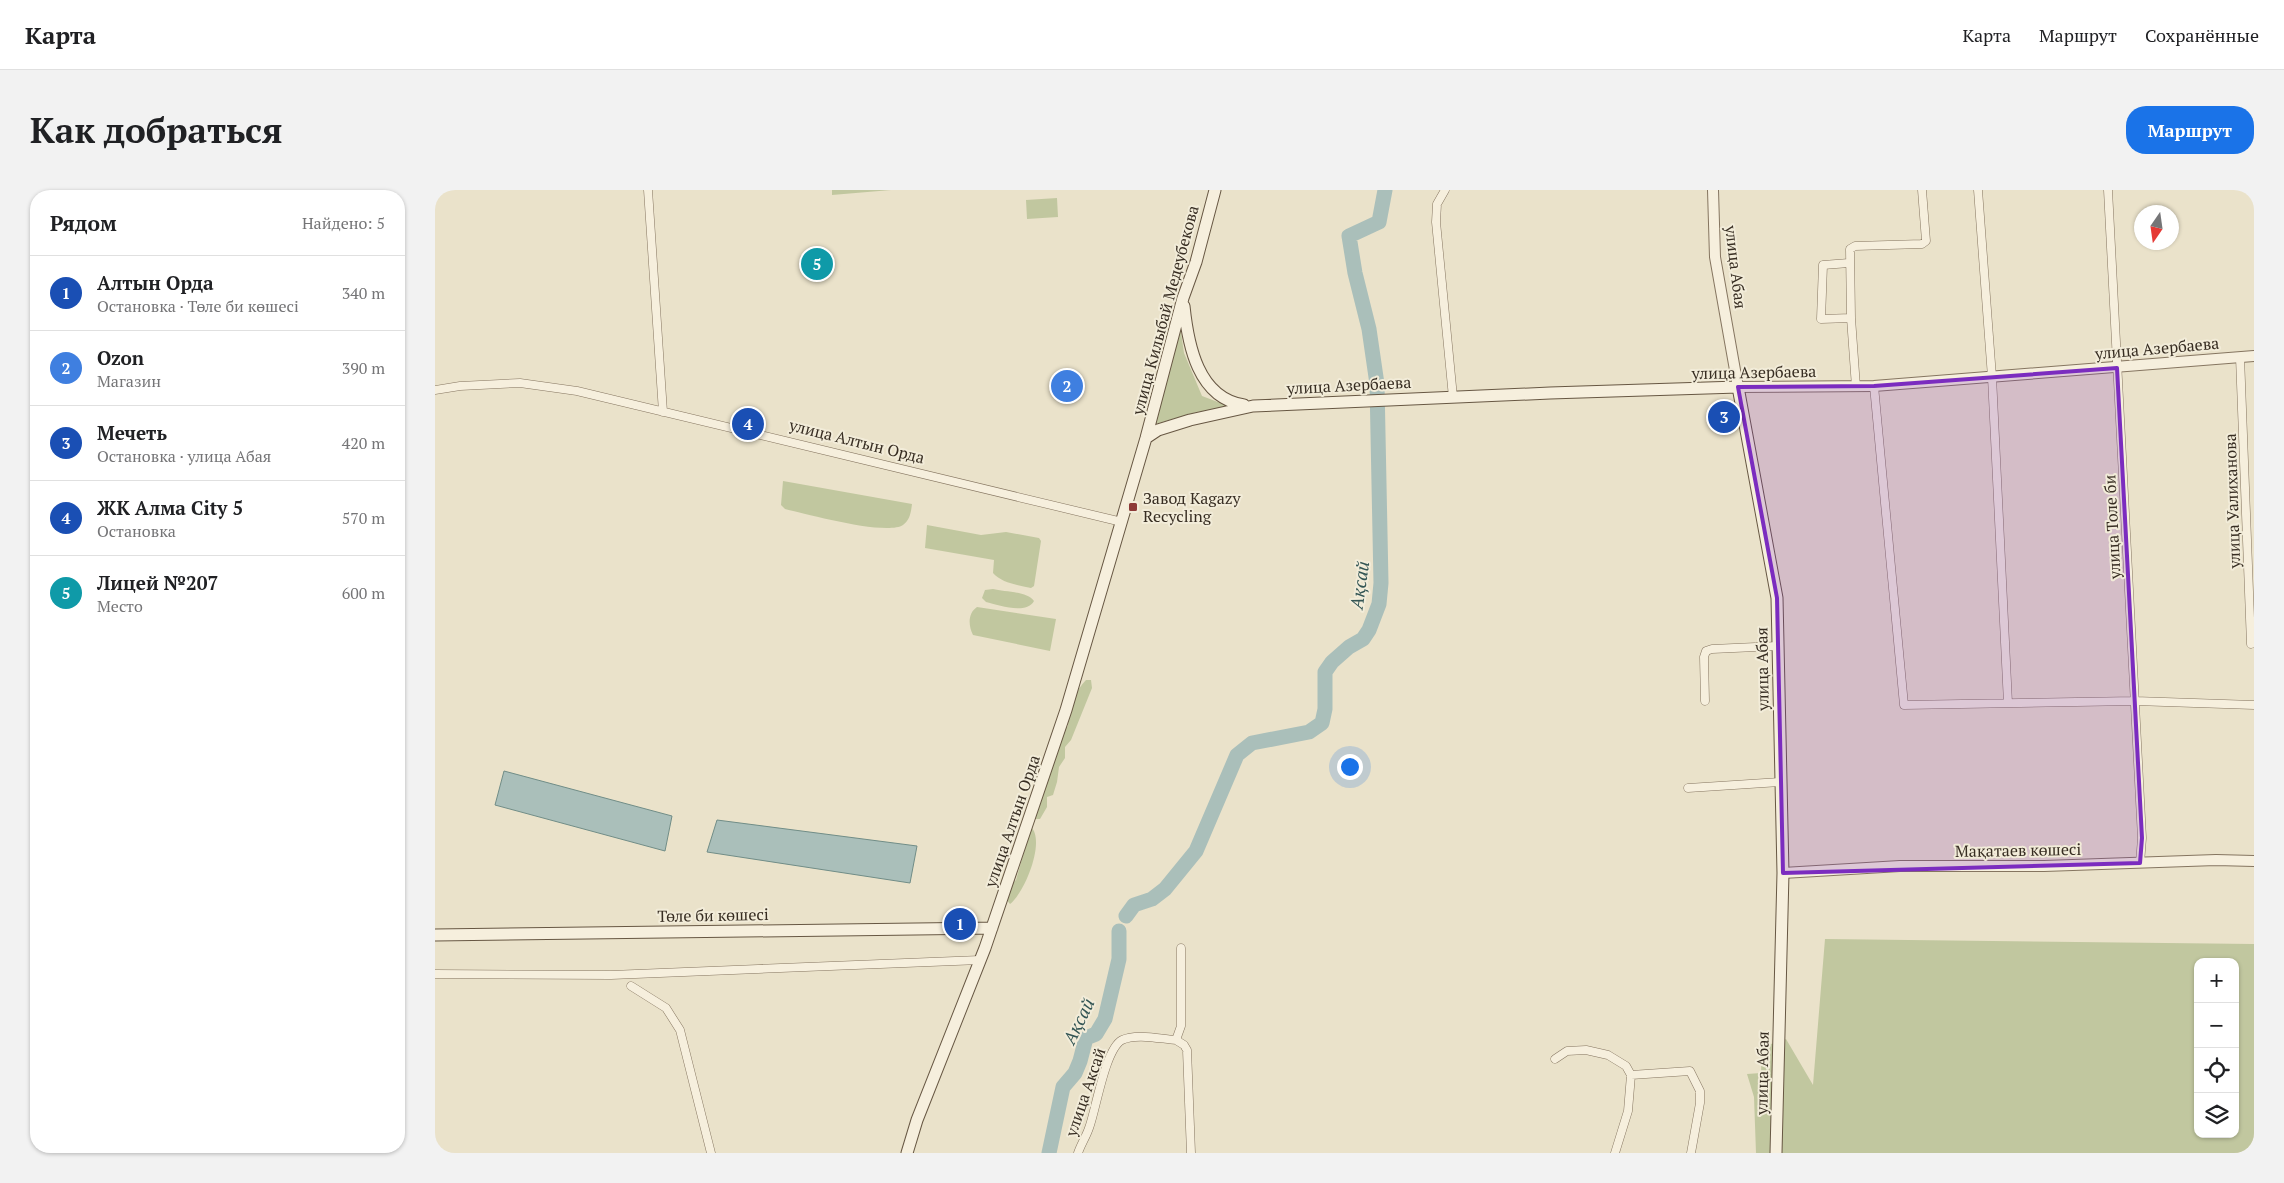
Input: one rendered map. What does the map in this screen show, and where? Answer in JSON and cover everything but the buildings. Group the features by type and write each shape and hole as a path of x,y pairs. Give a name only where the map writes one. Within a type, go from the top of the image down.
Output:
{"main road":[{"name":"улица Килыбай Медеубекова","path":"1146,438 1183,298 1196,262 1215,190"},
{"name":"улица Азербаева","path":"1183,298 1187,335 1208,386 1219,396 1233,403 1253,406"},
{"name":"улица Азербаева","path":"1146,438 1158,430 1190,420 1253,406 1738,387"},
{"name":"улица Абая","path":"1738,387 1777,598 1783,873 1776,1153"},
{"name":"улица Алтын Орда","path":"907,1153 917,1120 992,928 1067,710 1146,438"},
{"name":"Төле би көшесі","path":"435,935 992,928"}],"street":[{"path":"648,190 663,412"},
{"path":"1445,190 1437,204 1436,222 1453,397"},
{"name":"улица Абая","path":"1713,190 1715,257 1738,387"},
{"path":"1856,387 1851,318 1850,249 1855,246 1922,244 1926,241 1922,190"},
{"path":"1978,190 1992,377 2008,703"},
{"name":"улица Толе би","path":"2108,190 2142,838 2140,862"},
{"path":"1849,262 1823,265 1821,319 1851,318"},
{"name":"улица Азербаева","path":"1738,387 1874,386 2254,356"},
{"name":"улица Уалиханова","path":"2240,357 2251,644"},
{"name":"улица Алтын Орда","path":"435,390 460,386 520,383 577,391 1122,522"},
{"path":"1874,386 1904,705 2135,701 2254,705"},
{"path":"1705,701 1704,657 1706,651 1712,649 1778,646"},
{"path":"1687,788 1781,782"},
{"name":"Мақатаев көшесі","path":"1783,873 1900,866 2044,866 2216,860 2254,861"},
{"path":"1181,948 1181,1026 1176,1040 1184,1045 1187,1050 1191,1153"},
{"path":"435,974 611,975 980,960"},
{"path":"631,986 666,1008 680,1030 711,1153"},
{"name":"улица Аксай","path":"1078,1153 1089,1127 1105,1069 1115,1047 1121,1040 1136,1037 1176,1040"},
{"path":"1555,1059 1567,1052 1586,1050 1608,1055 1626,1066 1631,1075 1626,1122 1615,1153"},
{"path":"1631,1075 1690,1071 1701,1091 1701,1103 1691,1153"}],"highlighted area":[{"path":"2117,368 2142,838 2140,863 1783,873 1777,598 1738,387 1874,386"}],"green space":[{"path":"832,190 891,190 832,195"},
{"path":"1057,198 1058,217 1027,219 1026,200"},
{"path":"1180,326 1184,353 1202,396 1231,407 1197,412 1155,424"},
{"path":"783,481 912,504 911,513 903,525 894,528 880,528 846,523 785,509 781,505"},
{"path":"927,525 981,535 1006,532 1039,538 1041,541 1034,586 1031,588 1001,579 993,573 994,560 925,548"},
{"path":"993,589 1026,595 1034,601 1030,605 1018,608 1004,607 986,602 982,598 985,590"},
{"path":"977,607 1056,619 1050,651 973,635 970,627 970,616"},
{"path":"1086,680 1091,680 1092,688 1071,740 1065,747 1065,758 1059,767 1053,795 1047,797 1047,807 1040,819 1035,819 1034,816 1060,746 1063,730 1068,726 1073,701"},
{"path":"1031,827 1035,834 1035,855 1027,879 1016,898 1010,904 1006,899 1010,885 1016,880"},
{"path":"1825,939 2254,944 2254,1153 1756,1153 1754,1097 1747,1074 1761,1073 1762,1045 1778,1043 1786,1039 1813,1085"}],"water":[{"path":"504,771 672,816 665,851 495,805"},
{"path":"717,820 917,846 910,883 707,852"}],"waterway":[{"name":"Ақсай","path":"1126,916 1134,905 1152,899 1165,889 1196,851 1237,755 1252,743 1309,732 1322,723 1325,709 1325,672 1332,662 1349,647 1363,639 1369,630 1379,604 1381,583 1377,384 1369,329 1355,273 1349,236 1379,222 1385,190"},
{"name":"Ақсай","path":"1049,1153 1063,1087 1075,1073 1086,1038 1096,1034 1105,1019 1119,959 1119,931"}],"place":[{"name":"Лицей №207","path":"817,264"},
{"name":"Ozon","path":"1067,386"},
{"name":"Мечеть","path":"1724,417"},
{"name":"ЖК Алма City 5","path":"748,424"},
{"name":"Завод Kagazy Recycling","path":"1133,507"},
{"name":"Алтын Орда","path":"960,924"}]}
